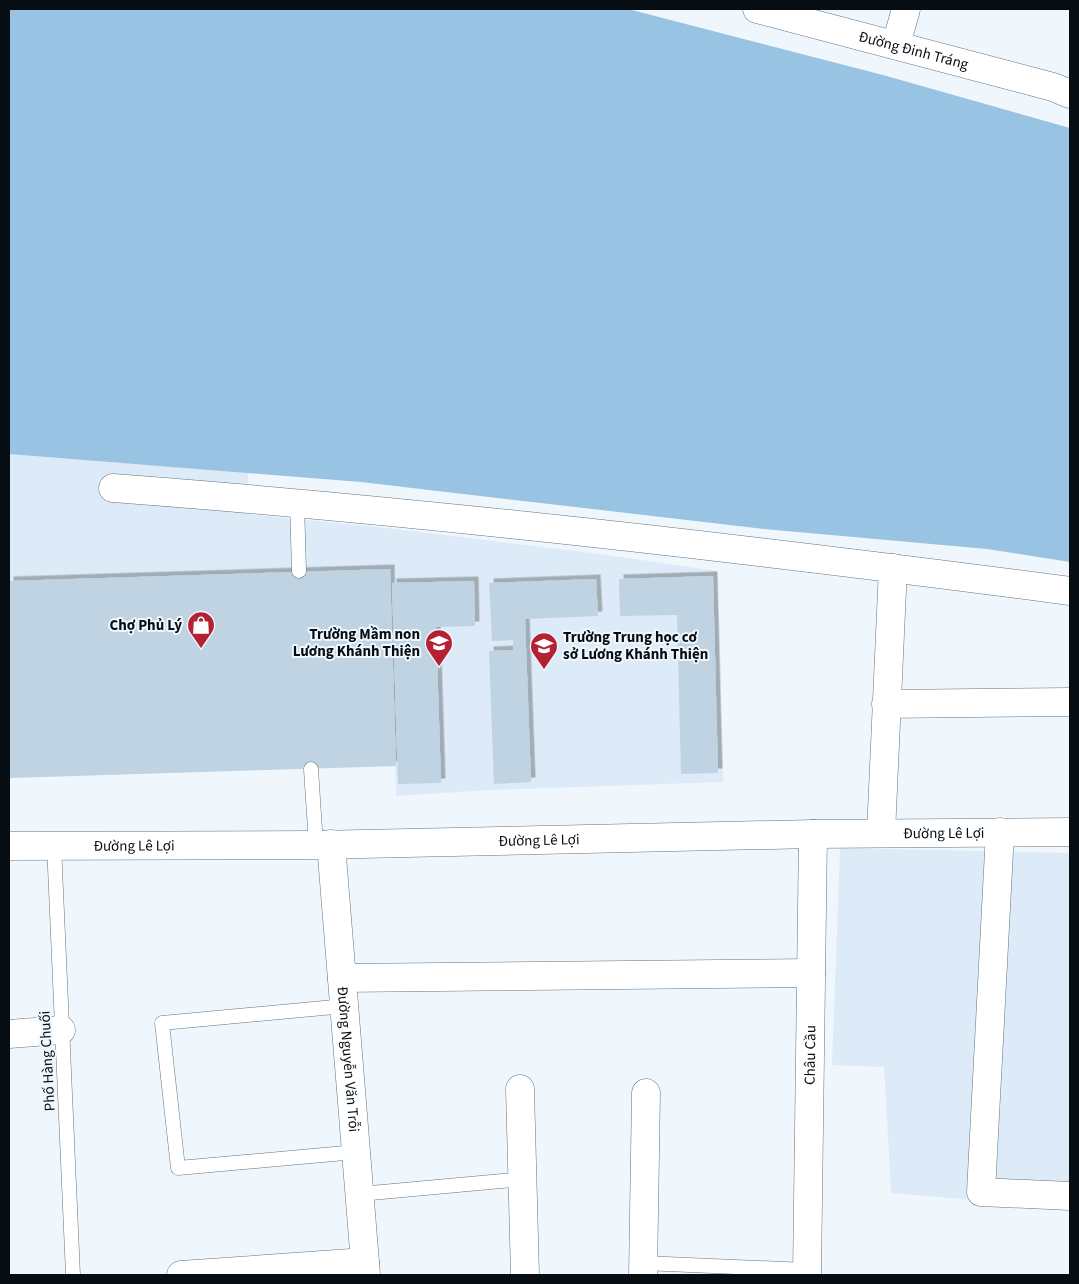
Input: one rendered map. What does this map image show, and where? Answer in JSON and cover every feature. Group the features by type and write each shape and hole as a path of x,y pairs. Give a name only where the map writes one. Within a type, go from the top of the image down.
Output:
{"street":[{"name":"Đường Đinh Tráng","path":"757,9 1053,87 1070,94"},
{"path":"896,45 906,9"},
{"path":"113,488 297,502 893,568 1070,591"},
{"path":"881,833 893,568"},
{"path":"886,704 1070,702"},
{"path":"1000,832 981,1192 1070,1196"},
{"name":"Đường Lê Lợi","path":"9,846 324,844 813,834 1070,832"},
{"name":"Châu Cầu","path":"807,1273 813,834"},
{"name":"Đường Nguyễn Văn Trỗi","path":"324,844 342,978 366,1269"},
{"path":"342,978 811,973"},
{"path":"9,1034 61,1030"},
{"path":"520,1089 526,1275"},
{"path":"643,1269 646,1093"},
{"path":"181,1275 366,1269"}],"lane":[{"path":"297,502 300,572"},
{"path":"311,769 324,844"},
{"name":"Phố Hàng Chuối","path":"54,845 73,1275"},
{"path":"344,1006 162,1023 178,1168 356,1152"},
{"path":"360,1194 522,1179"},
{"path":"643,1269 807,1273"}],"shaded area":[{"path":"9,454 248,473 247,514 387,528 600,554 717,571 723,782 491,790 396,796 395,766 9,778"},
{"path":"840,848 1070,853 1070,1208 891,1193 884,1067 832,1065"}],"water":[{"path":"9,9 628,9 883,75 1070,128 1070,562 987,549 764,529 361,482 9,454"}],"building":[{"name":"Chợ Phủ Lý","path":"390,569 396,766 9,778 9,581"},
{"path":"713,576 718,773 681,774 677,615 620,616 619,579"},
{"path":"596,579 598,616 525,619 531,782 494,784 489,651 513,650 513,640 492,641 489,583"},
{"path":"474,581 475,626 436,627 441,783 398,784 392,583"}],"place":[{"name":"Chợ Phủ Lý","path":"201,649"},
{"name":"Trường Mầm non Lương Khánh Thiện","path":"439,667"},
{"name":"Trường Trung học cơ sở Lương Khánh Thiện","path":"544,670"}]}
